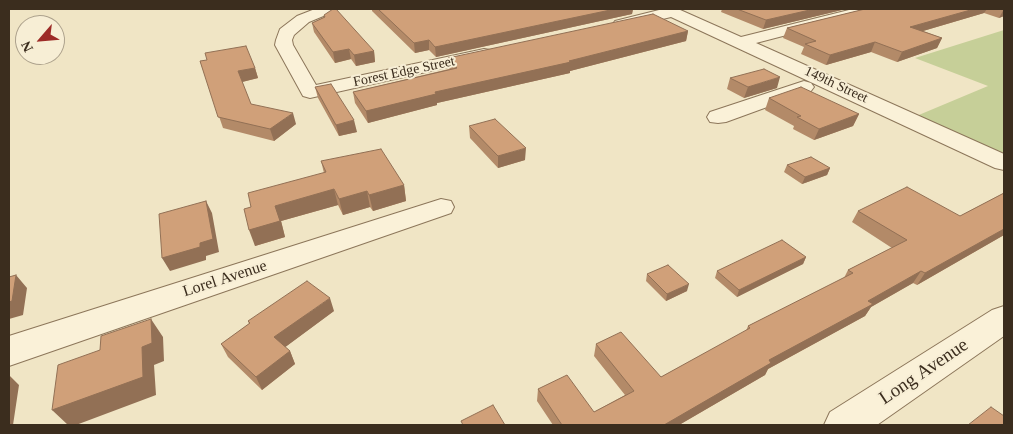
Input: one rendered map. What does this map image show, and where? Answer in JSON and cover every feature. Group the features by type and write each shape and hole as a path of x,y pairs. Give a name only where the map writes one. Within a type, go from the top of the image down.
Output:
{"street":[{"name":"Forest Edge Street","path":"328,9 303,19 286,33 284,40 284,45 310,92 501,50"},
{"path":"741,42 870,9"},
{"path":"606,27 670,10"},
{"name":"149th Street","path":"670,10 1004,163"},
{"path":"718,117 824,80"},
{"name":"Lorel Avenue","path":"9,351 441,207"},
{"name":"Long Avenue","path":"844,425 1004,319"}],"green space":[{"path":"1004,30 1004,158 914,117 988,86 915,58"}],"building":[{"path":"336,9 374,51 354,55 349,49 333,52 312,23 325,17 324,15"},
{"path":"378,9 615,9 435,47 429,40 414,43"},
{"path":"737,9 814,9 766,20"},
{"path":"865,9 974,9 910,27 942,38 902,52 875,42 830,55 805,44 816,41 787,28"},
{"path":"653,14 688,31 569,61 571,62 435,92 436,94 366,111 353,92 457,68 448,58"},
{"path":"246,46 255,68 238,71 251,104 293,113 270,129 218,117 200,61 207,60 205,53"},
{"path":"764,69 780,77 748,87 730,78"},
{"path":"331,84 354,120 336,125 315,87"},
{"path":"801,87 859,114 819,129 797,117 801,116 769,98"},
{"path":"495,119 526,148 498,156 469,126"},
{"path":"381,149 404,185 369,195 367,191 339,199 334,189 275,206 280,221 249,230 244,209 251,207 248,193 326,172 321,161"},
{"path":"811,157 830,168 805,177 787,165"},
{"path":"907,187 960,216 1004,193 1004,229 925,273 921,271 868,301 873,304 769,360 771,363 664,425 562,425 538,389 567,375 594,412 634,391 596,344 621,332 661,377 750,328 748,326 853,273 848,270 907,240 858,211"},
{"path":"206,201 213,239 200,243 200,247 162,258 159,214"},
{"path":"782,240 806,257 739,290 717,271"},
{"path":"668,265 689,284 667,294 647,274"},
{"path":"16,275 12,301 9,302 9,277"},
{"path":"307,281 330,298 274,337 290,351 256,377 221,344 250,323 248,321"},
{"path":"151,319 152,343 142,347 143,377 52,410 58,365 100,350 101,336"},
{"path":"493,405 505,425 463,425 461,421"},
{"path":"991,407 1004,416 1004,425 968,425"}]}
